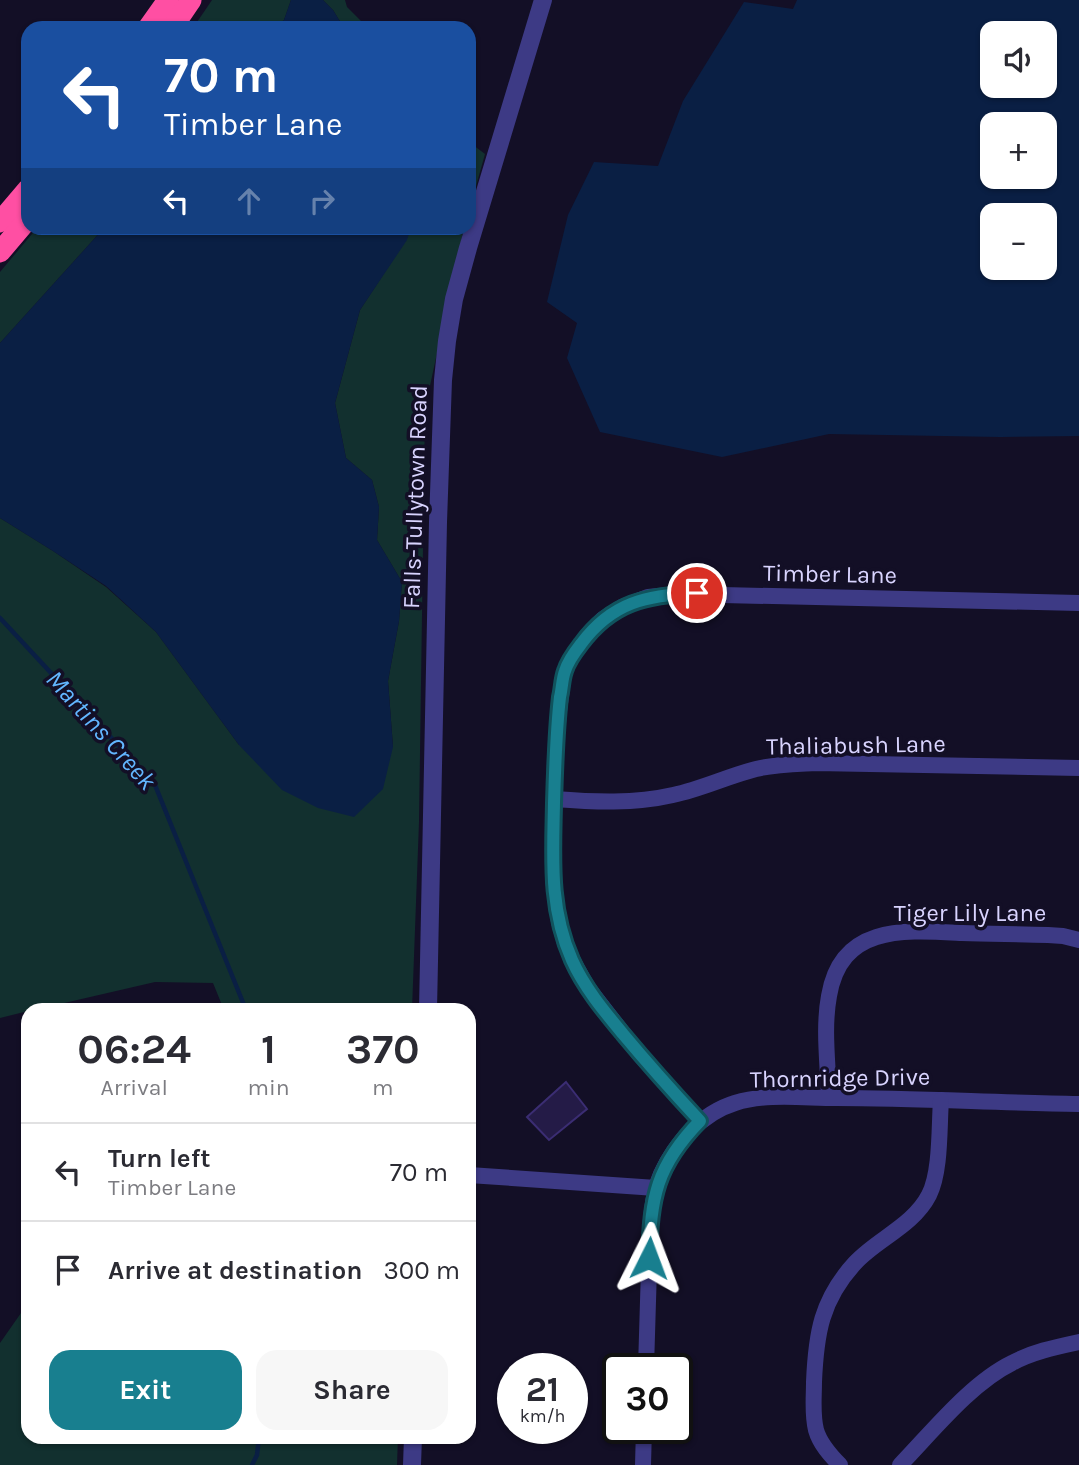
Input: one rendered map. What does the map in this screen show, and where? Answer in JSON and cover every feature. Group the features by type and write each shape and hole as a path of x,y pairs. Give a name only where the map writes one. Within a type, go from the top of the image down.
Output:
{"highway":[{"path":"153,21 168,0"},
{"path":"177,21 191,0"},
{"path":"0,222 21,197"},
{"path":"0,252 21,227"}],"street":[{"name":"Falls-Tullytown Road","path":"476,219 543,0"},
{"name":"Falls-Tullytown Road","path":"428,1003 443,380 454,299 471,235"},
{"name":"Timber Lane","path":"700,1121 602,1008 574,963 562,933 554,896 554,799 559,711 564,673 570,658 603,619 622,607 648,597 697,593 1079,603"},
{"name":"Thaliabush Lane","path":"554,799 590,802 654,799 677,795 744,772 780,765 816,763 1079,768"},
{"name":"Tiger Lily Lane","path":"829,1098 829,995 839,965 848,953 869,938 927,930 1048,935 1079,940"},
{"name":"Thornridge Drive","path":"646,1353 650,1230 656,1188 671,1156 689,1133 700,1121 718,1110 735,1103 769,1097 1079,1104"},
{"path":"840,1465 820,1439 813,1410 816,1347 823,1313 844,1275 858,1260 919,1210 929,1195 937,1163 941,1100"},
{"path":"476,1175 656,1188"},
{"path":"900,1465 988,1378 1031,1354 1079,1342"},
{"path":"412,1465 413,1444"},
{"path":"643,1465 644,1444"}],"green space":[{"path":"212,0 291,0 283,21 198,21"},
{"path":"323,0 345,0 347,7 361,21 340,21"},
{"path":"476,147 485,154 476,186"},
{"path":"31,235 98,235 0,343 0,272"},
{"path":"408,235 462,235 425,409 419,822 412,1003 221,1003 213,983 155,982 64,1003 21,1003 21,1013 0,1018 0,518 106,587 156,632 239,745 393,747 388,681 399,621 402,582 377,540 379,507 372,480 346,458 335,403 360,310"},
{"path":"21,1313 21,1444 398,1444 397,1465 0,1465 0,1343"}],"water":[{"path":"291,0 323,0 340,21 283,21"},
{"path":"797,0 1079,0 1079,436 829,434 722,457 600,432 567,358 577,323 547,302 568,215 594,162 658,166 683,101 744,2 793,9"},
{"path":"98,235 409,235 360,310 335,403 346,458 372,480 379,507 377,540 402,582 399,621 388,681 393,747 383,789 354,817 318,808 282,790 239,745 156,632 106,586 0,518 0,343"}],"building":[{"path":"566,1082 587,1109 549,1140 527,1117"}],"waterway":[{"name":"Martins Creek","path":"0,618 155,785 243,1003"},
{"name":"Martins Creek","path":"252,1465 258,1444"}],"route":[{"path":"649,1258 650,1230 656,1188 661,1174 671,1156 700,1121 602,1008 588,988 565,943 554,896 553,879 555,758 564,673 570,658 590,632 603,619 634,602 648,597 697,593"}]}
